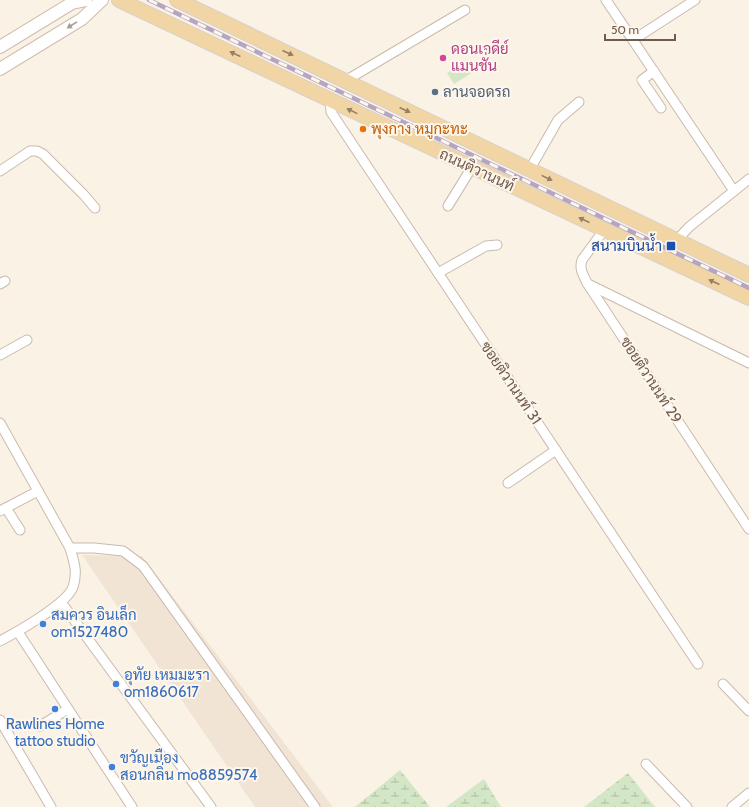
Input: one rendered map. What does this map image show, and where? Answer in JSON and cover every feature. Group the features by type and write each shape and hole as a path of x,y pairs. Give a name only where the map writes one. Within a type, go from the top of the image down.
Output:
{"main road":[{"path":"0,47 72,3 86,0"},
{"path":"0,69 82,19 102,0"},
{"name":"ถนนติวานนท์","path":"119,0 270,70 330,100 749,298"},
{"name":"ถนนติวานนท์","path":"177,0 749,276"}],"street":[{"path":"606,0 734,191"},
{"path":"633,40 695,0"},
{"path":"345,81 465,10"},
{"path":"654,71 642,80 661,108"},
{"name":"ซอยติวานนท์ 31","path":"330,100 331,112 698,664"},
{"path":"530,169 558,120 579,102"},
{"path":"0,171 30,151 37,151 43,154 95,208"},
{"path":"448,206 472,167"},
{"path":"676,241 689,227 749,179"},
{"name":"ซอยติวานนท์ 29","path":"604,230 582,260 580,270 587,283 749,529"},
{"path":"438,273 486,246 497,245"},
{"path":"587,283 749,363"},
{"path":"0,355 27,340"},
{"path":"0,423 70,548 76,569 73,588 61,602 18,632 0,641"},
{"path":"508,483 556,450"},
{"path":"20,530 3,510 38,491"},
{"path":"70,548 94,548 123,552 143,566 315,807"},
{"path":"61,602 211,807"},
{"path":"18,632 132,807"},
{"path":"723,684 749,712"},
{"path":"40,726 68,709"},
{"path":"0,720 51,807"},
{"path":"646,764 687,807"},
{"path":"732,807 749,793"}],"shaded area":[{"path":"82,555 142,556 333,807 255,807"}],"green space":[{"path":"467,61 475,71 454,84 447,73"},
{"path":"400,770 430,807 355,807"},
{"path":"628,773 655,807 584,807"},
{"path":"484,779 501,807 446,807"}],"railway":[{"path":"149,0 749,288"}],"place":[{"name":"ดอนเจดีย์ แมนชั่น","path":"443,58"},
{"name":"ลานจอดรถ","path":"435,92"},
{"name":"พุงกาง หมูกะทะ","path":"363,129"},
{"name":"สนามบินน้ำ","path":"671,246"},
{"name":"สมควร อินเล็ก om1527480","path":"43,624"},
{"name":"อุทัย เหมมะรา om1860617","path":"116,684"},
{"name":"Rawlines Home tattoo studio","path":"55,709"},
{"name":"ขวัญเมือง สอนกลิ่น mo8859574","path":"112,767"}]}
